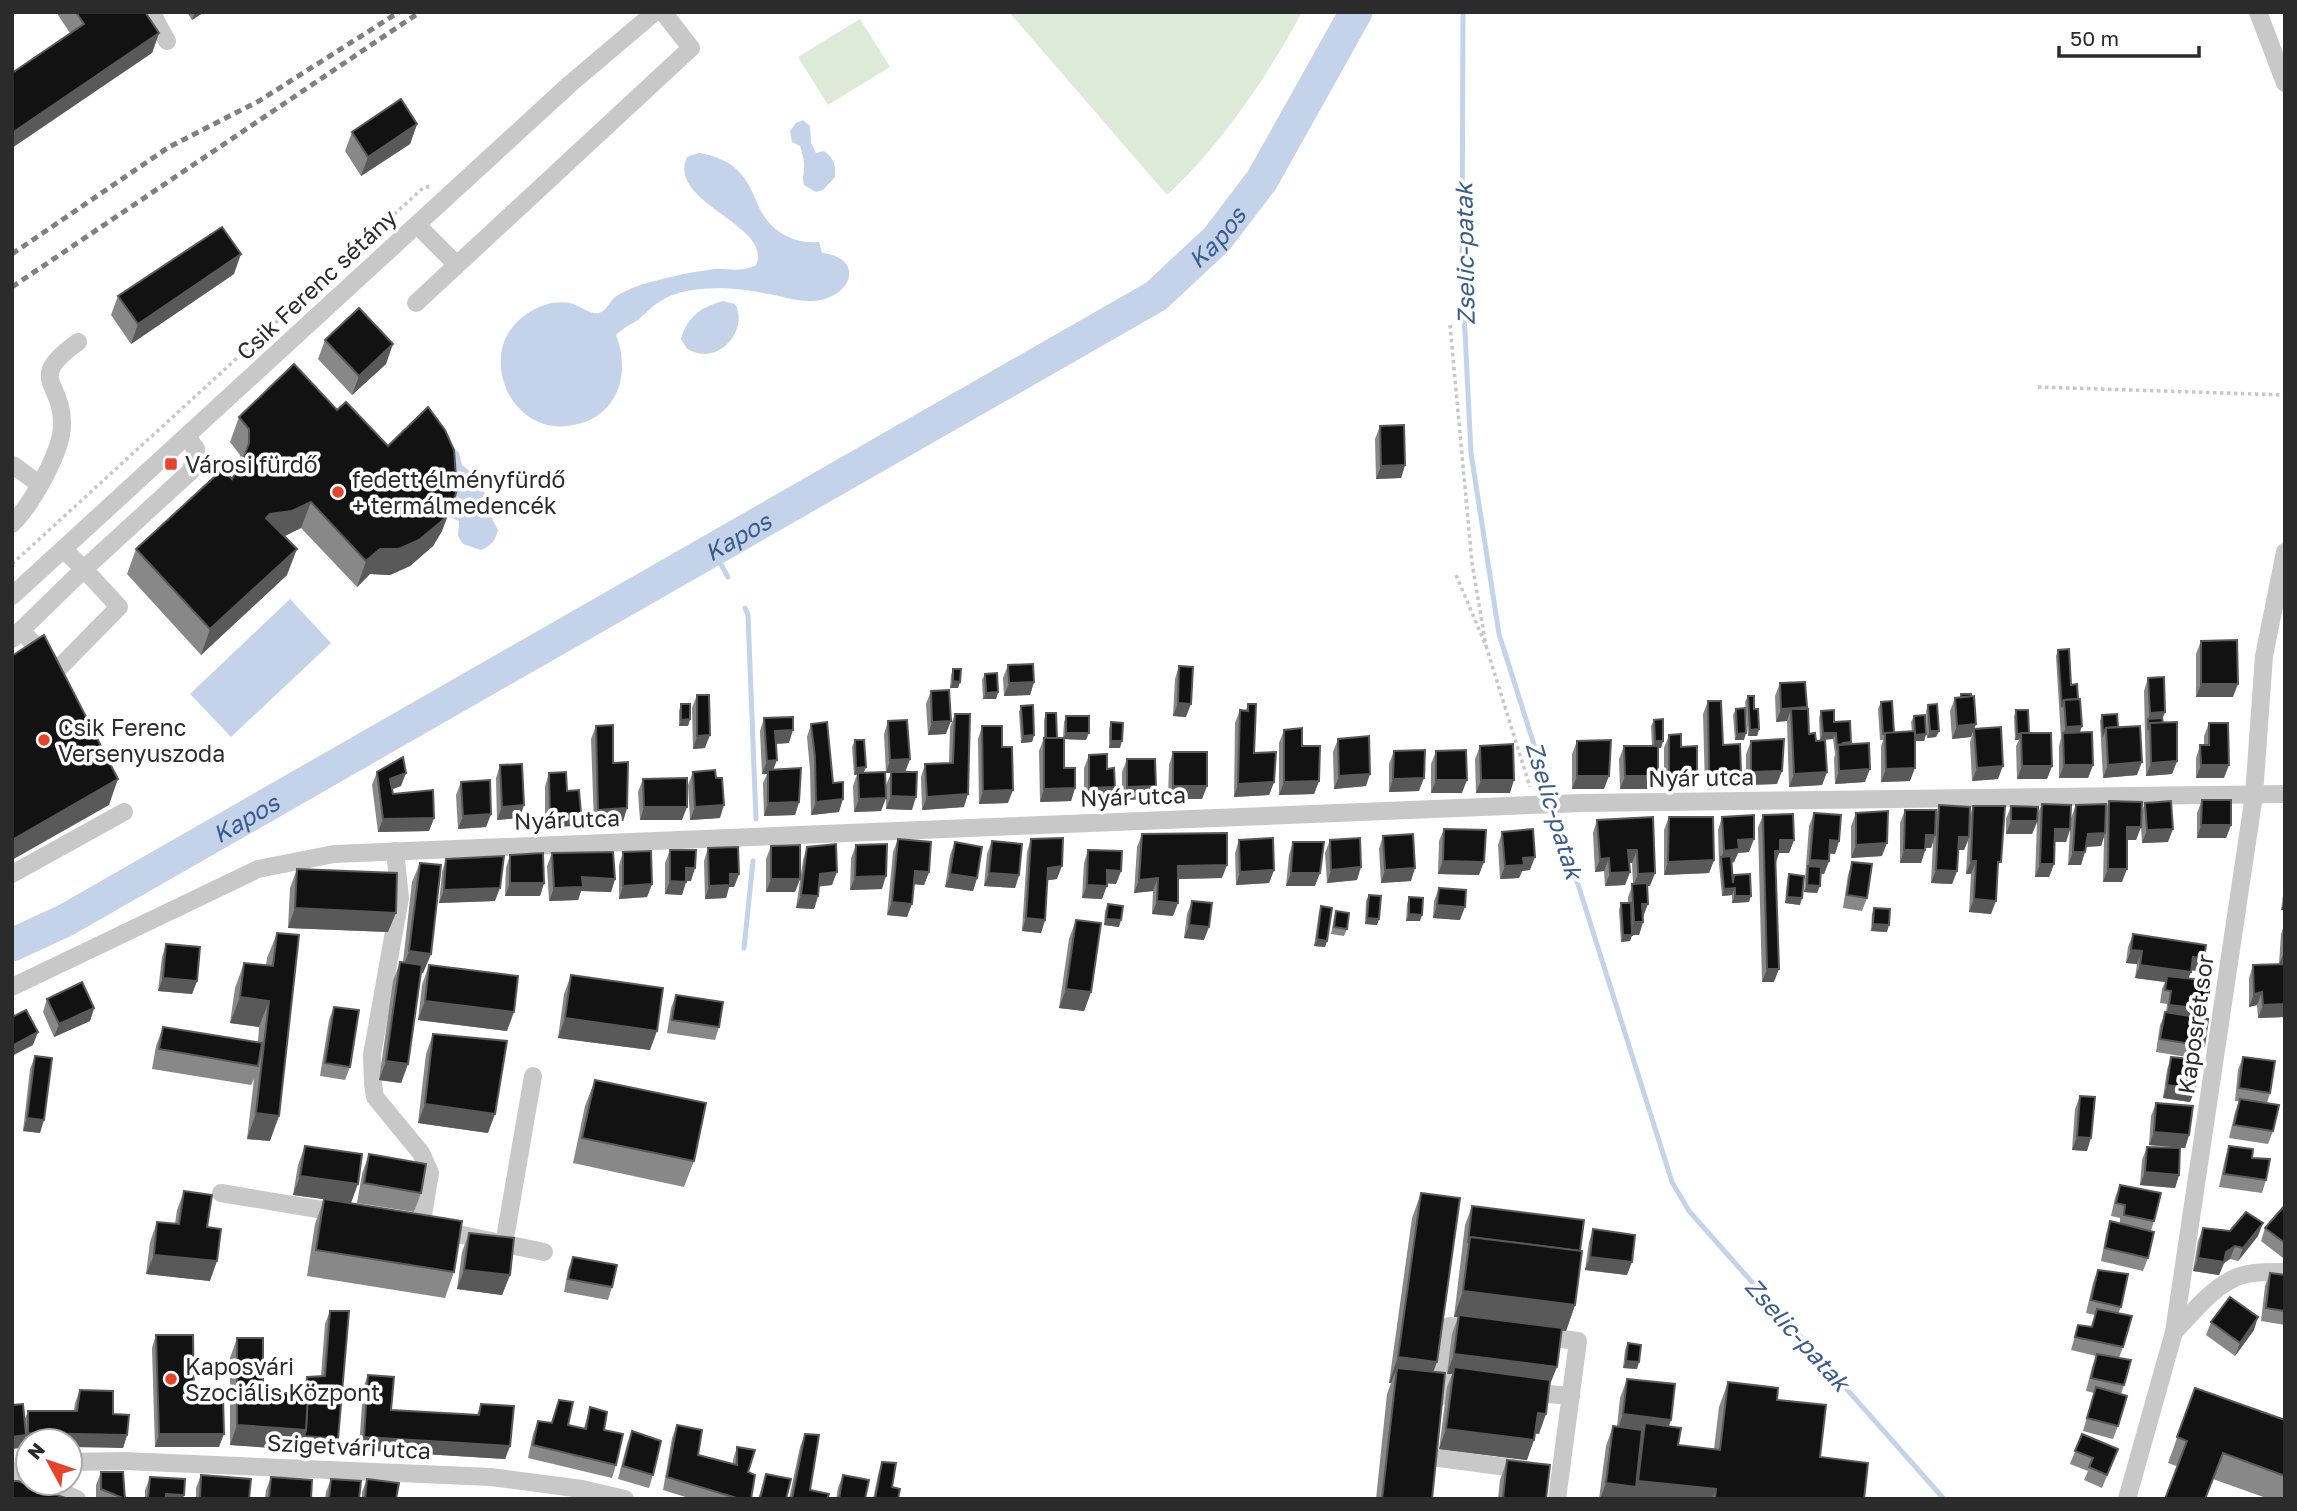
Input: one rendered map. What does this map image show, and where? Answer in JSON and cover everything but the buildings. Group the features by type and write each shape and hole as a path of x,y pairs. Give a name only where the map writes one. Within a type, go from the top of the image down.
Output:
{"street":[{"path":"150,12 167,41"},
{"name":"Csik Ferenc sétány","path":"12,596 570,84 655,12"},
{"path":"416,303 691,48 663,12"},
{"path":"2258,12 2285,83"},
{"path":"417,225 457,265"},
{"path":"12,524 49,469 56,452 62,423 50,381 50,371 60,355 78,342"},
{"path":"63,549 84,569 119,607 57,670 17,635 84,569 191,471 196,449 187,437"},
{"path":"13,465 39,484"},
{"name":"Kaposrét sor","path":"2127,1499 2174,1332 2253,795 2264,656 2285,552"},
{"name":"Nyár utca","path":"12,987 258,869 334,854 1581,803 2285,794"},
{"path":"12,874 124,812"},
{"path":"395,851 400,898 372,1055 373,1084 375,1097 421,1153 430,1173 421,1227"},
{"path":"504,1244 533,1076"},
{"path":"222,1193 355,1216"},
{"path":"394,1223 544,1252"},
{"path":"2174,1332 2231,1279 2260,1272 2285,1272"},
{"path":"1438,1409 1447,1386 1450,1326 1488,1330"},
{"path":"1527,1335 1578,1341 1557,1499"},
{"path":"1506,1391 1571,1396"},
{"path":"1429,1478 1433,1451 1560,1474"},
{"name":"Szigetvári utca","path":"84,1462 124,1461 491,1476 582,1489 625,1499"}],"path":[{"path":"12,564 423,188 433,186"},
{"path":"1450,325 1472,563 1486,646"},
{"path":"2038,387 2285,394"},
{"path":"1456,575 1486,646 1543,806"}],"green space":[{"path":"1009,12 1302,12 1242,109 1206,155 1167,195"},
{"path":"860,19 890,67 828,105 798,57"}],"water":[{"path":"803,120 810,126 811,143 816,153 824,151 835,165 835,177 823,190 816,192 804,185 804,162 800,146 792,142 790,131 796,123"},
{"path":"699,153 711,155 738,170 763,214 777,230 797,240 819,242 822,253 843,261 848,267 847,282 833,296 814,301 724,288 682,292 670,296 616,335 622,366 616,394 608,406 584,422 567,426 551,426 537,421 514,403 502,376 503,345 513,327 529,312 559,302 599,313 615,297 641,285 696,272 742,269 756,265 757,251 750,238 691,188 685,173 687,157"},
{"path":"723,301 735,304 738,312 737,329 728,344 713,353 702,354 687,349 681,339 691,319 708,306"},
{"path":"451,445 459,453 462,465 481,481 488,505 494,509 490,515 498,530 497,534 490,544 481,550 463,544 458,536 459,521 447,516 448,507 457,510 461,504 452,497 454,485 458,482 456,471 450,464"},
{"path":"290,599 331,643 231,737 190,694"}],"waterway":[{"name":"Kapos","path":"12,945 66,920 1156,296 1217,239 1262,180 1356,12"},
{"name":"Zselic-patak","path":"1463,12 1462,272 1471,453 1499,634 1672,1182 1689,1211 1944,1499"},
{"path":"713,550 728,577"},
{"path":"745,608 748,615 756,819"},
{"path":"744,948 753,861"}],"railway":[{"path":"12,254 169,147 259,101 399,12"},
{"path":"12,287 420,12"}],"place":[{"name":"Városi fürdő","path":"171,464"},
{"name":"fedett élményfürdő + termálmedencék","path":"338,492"},
{"name":"Csik Ferenc Versenyuszoda","path":"44,740"},
{"name":"Kaposvári Szociális Központ","path":"171,1379"}]}
